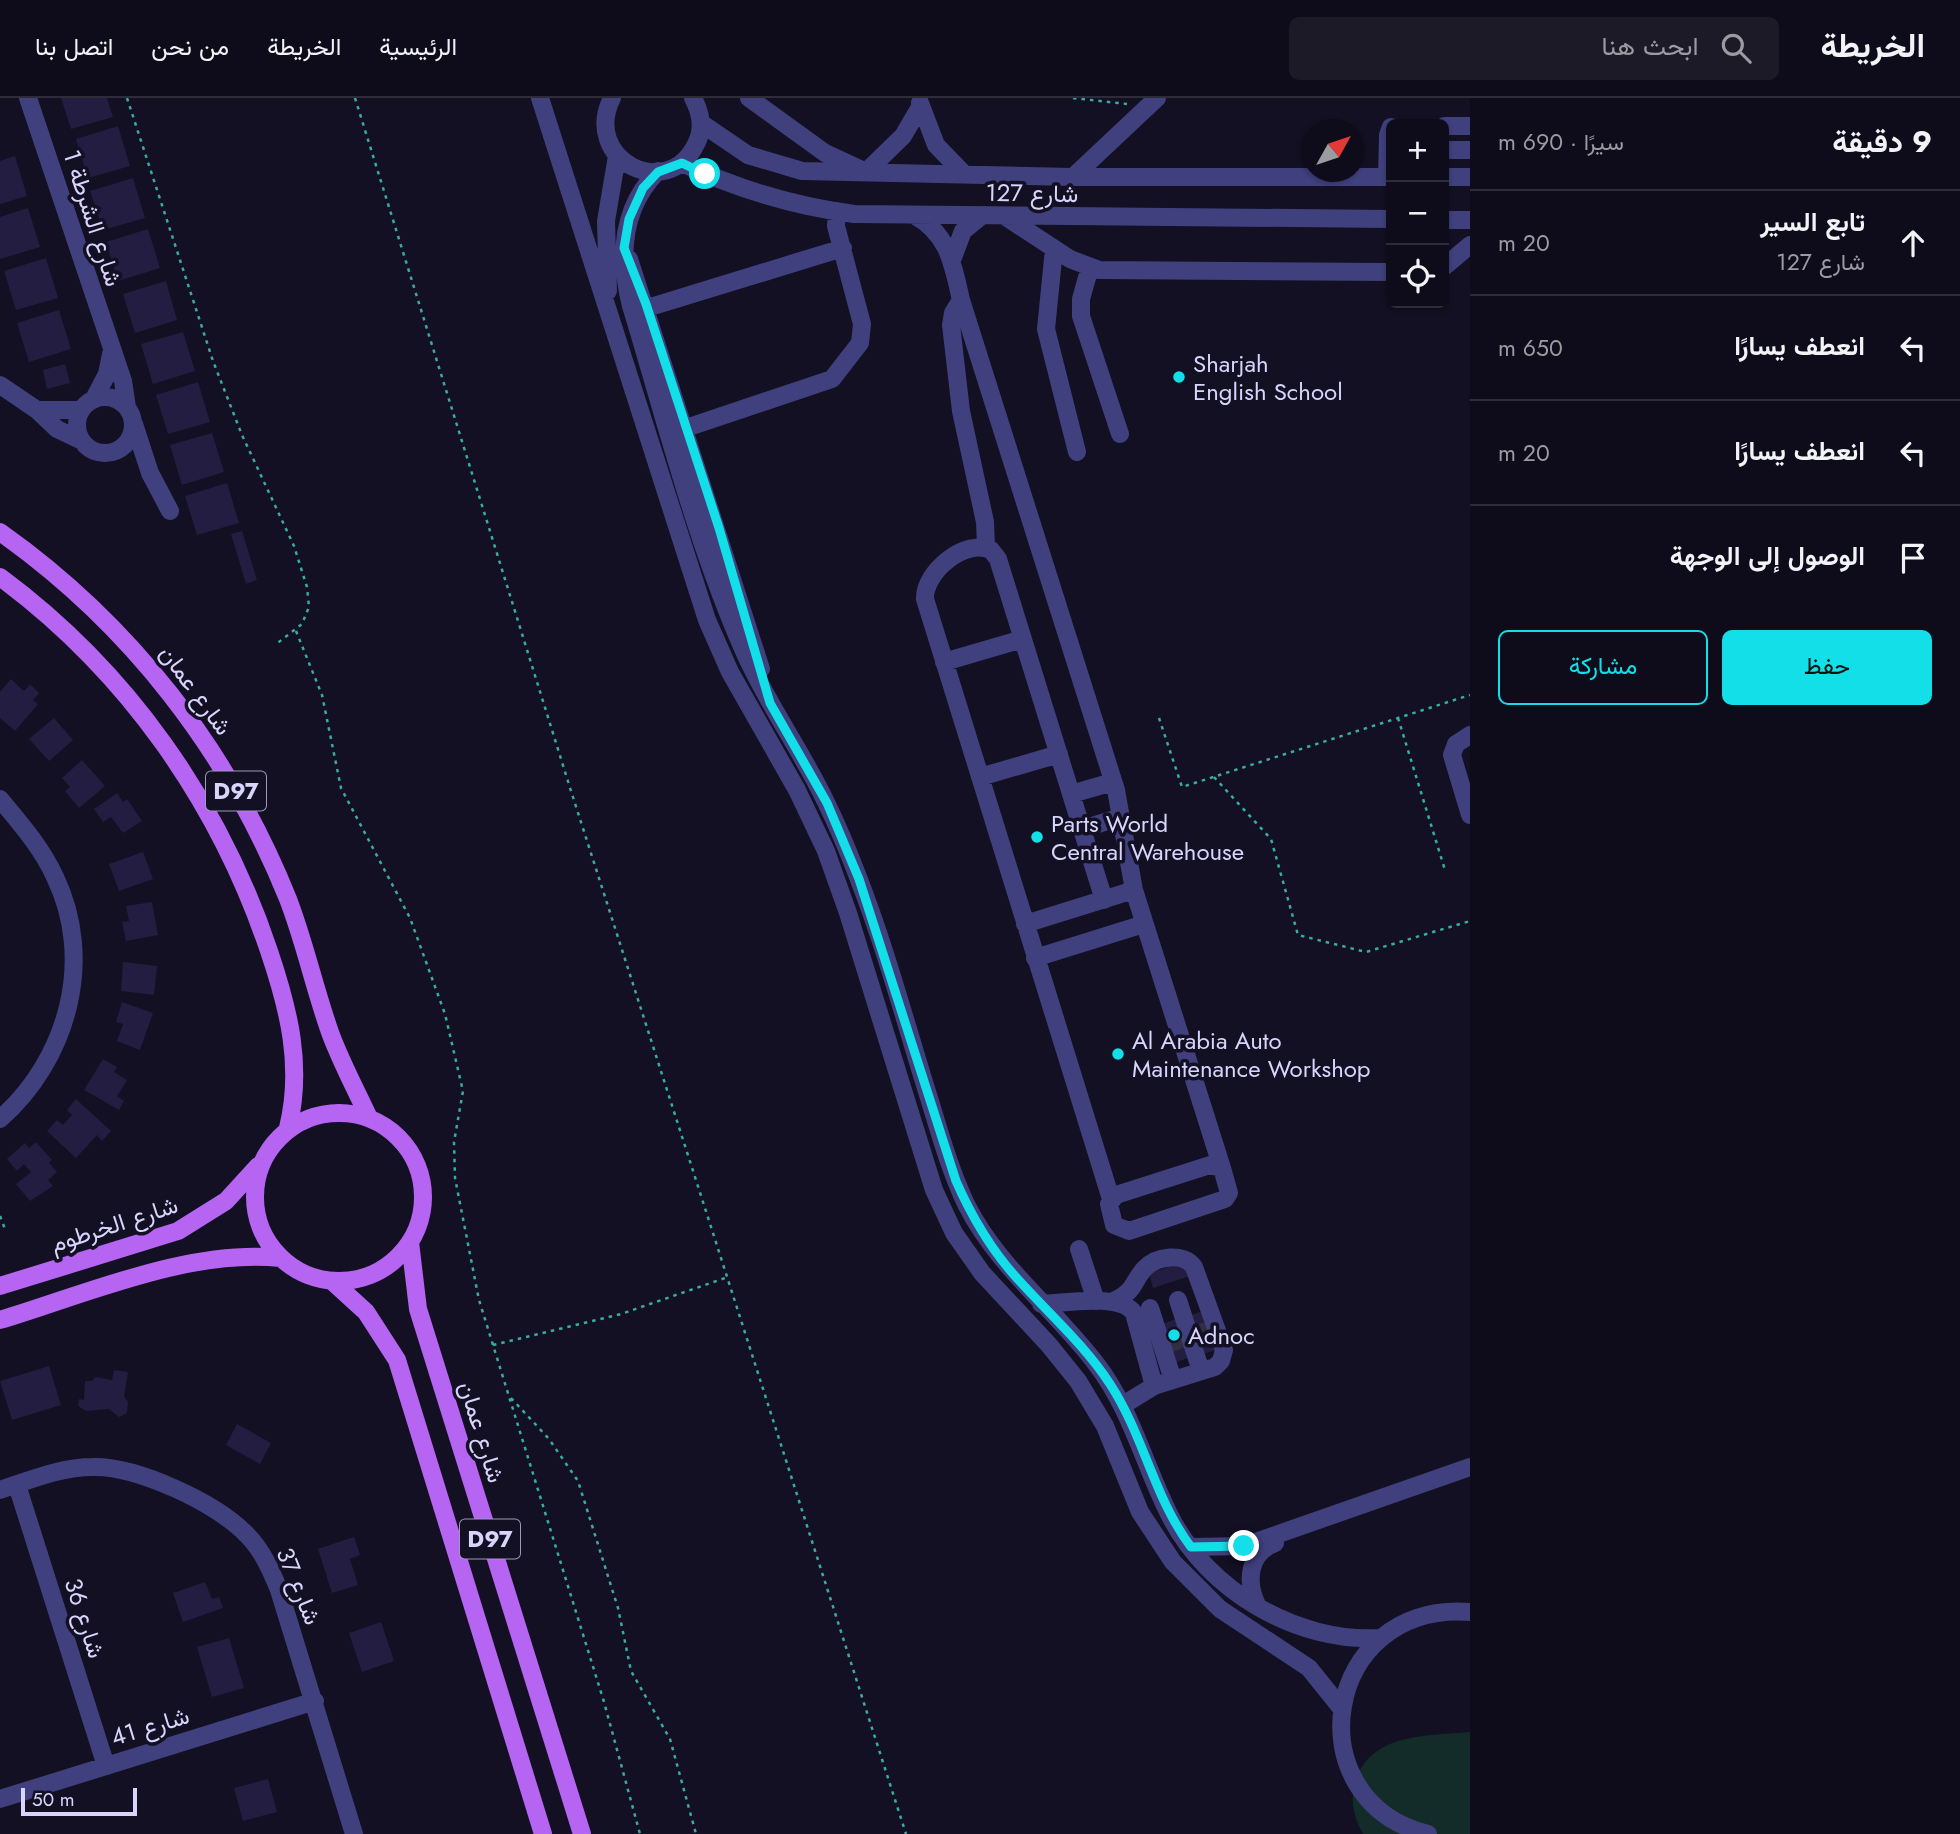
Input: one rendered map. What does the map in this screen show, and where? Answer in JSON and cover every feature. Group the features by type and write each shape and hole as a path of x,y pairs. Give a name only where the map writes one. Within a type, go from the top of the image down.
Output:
{"main road":[{"name":"شارع عمان","path":"0,532 71,586 124,638 173,695 216,758 256,828 278,877 331,1036 369,1118"},
{"name":"D97","path":"0,577 69,636 123,692 172,754 213,821 256,912 289,1016 296,1084 288,1128"},
{"path":"327,1112 349,1112 369,1118 396,1135 415,1160 422,1181 423,1202 419,1223 410,1242 399,1256 368,1276 332,1281 296,1270 267,1242 258,1223 254,1202 262,1160 273,1143 288,1128 307,1118 327,1112"},
{"name":"شارع الخرطوم","path":"0,1286 178,1231 226,1202 262,1160"},
{"name":"شارع عمان","path":"410,1242 418,1309 582,1834"},
{"path":"0,1320 192,1261 234,1256 281,1258"},
{"name":"D97","path":"332,1281 366,1312 397,1360 543,1834"}],"street":[{"name":"شارع الشرطة 1","path":"28,98 122,381 127,407"},
{"path":"540,98 707,620 730,672 797,790 826,851 848,913 934,1190 954,1233 982,1273 1049,1345 1078,1381 1105,1426 1140,1512 1172,1562 1220,1609 1309,1668 1342,1709"},
{"path":"693,98 701,123 696,145 682,163 658,172 643,188 633,208 624,248 625,278 631,306 703,542 743,650 827,803 859,879 947,1156 967,1204 1003,1261 1081,1345 1123,1405 1170,1516 1191,1547 1227,1584 1257,1605 1313,1632 1344,1638 1380,1638"},
{"path":"749,98 825,153 866,173 903,136 920,102"},
{"path":"606,101 605,133 617,156 639,170 658,172"},
{"path":"920,102 936,145 965,175"},
{"path":"1073,177 1152,102"},
{"name":"شارع 127","path":"701,123 748,155 774,165 802,171 1073,177 1386,177"},
{"path":"1449,125 1470,126"},
{"path":"1449,150 1470,150"},
{"path":"612,323 605,243 608,199 617,156"},
{"name":"شارع 127","path":"682,163 752,192 836,211 980,217 1386,219"},
{"path":"1449,177 1470,177"},
{"path":"686,428 827,380 840,370 860,343 863,330 836,226 836,211"},
{"path":"914,215 941,237 952,260 961,300 1113,782 1134,890 1229,1193 1224,1199 1129,1231 1114,1225 1111,1199 925,599 927,583 943,565 975,547 986,547"},
{"path":"952,260 964,230 980,217"},
{"path":"1006,217 1054,249 1099,270 1386,272"},
{"path":"1449,220 1470,220"},
{"path":"1449,263 1470,245"},
{"path":"624,248 647,308 686,428 750,630 770,703"},
{"path":"647,308 843,248"},
{"path":"1054,249 1046,329 1077,452"},
{"path":"1090,267 1081,299 1081,316 1120,435"},
{"path":"961,300 953,313 951,325 961,411 985,522 986,547 998,559 1104,900"},
{"path":"82,441 77,426 107,374 111,354"},
{"path":"0,385 37,410 57,429 102,453 118,450 130,440 134,424"},
{"path":"37,410 116,399 127,407 150,473 170,512"},
{"path":"118,450 150,473"},
{"path":"944,662 1023,639"},
{"path":"1470,735 1456,744 1452,755 1470,815"},
{"path":"980,777 1059,754"},
{"path":"1071,794 1113,782"},
{"path":"0,799 34,842 56,877 70,916 75,957 71,995 52,1051 28,1089 0,1119"},
{"path":"1082,829 1121,817"},
{"path":"1026,925 1134,890"},
{"path":"1035,958 1144,924"},
{"path":"1111,1199 1210,1165 1223,1168"},
{"path":"1079,1249 1096,1301"},
{"path":"1114,1301 1133,1289 1148,1265 1175,1257 1192,1263 1204,1292 1173,1380"},
{"path":"1142,1310 1204,1292"},
{"path":"1178,1300 1201,1371"},
{"path":"1041,1304 1114,1301 1142,1310 1190,1337 1224,1350 1223,1358 1215,1367 1154,1386 1123,1405"},
{"path":"1142,1310 1154,1386"},
{"path":"1191,1547 1244,1546 1470,1467"},
{"name":"شارع 37","path":"8,1487 74,1468 127,1470 169,1486 237,1525 258,1548 279,1590 354,1834"},
{"name":"شارع 36","path":"8,1487 106,1766"},
{"path":"1257,1605 1250,1581 1258,1555 1269,1545 1309,1525"},
{"path":"1428,1834 1392,1819 1358,1784 1345,1755 1342,1709 1351,1676 1380,1638 1422,1615 1470,1612"},
{"name":"شارع 41","path":"0,1799 315,1700"}],"path":[{"path":"127,98 213,361 301,566 309,607 296,631 275,645"},
{"path":"355,98 567,778 906,1834"},
{"path":"1073,98 1152,102"},
{"path":"296,631 322,695 341,788 410,918 445,1014 463,1091 454,1142 458,1201 479,1300 604,1702 640,1834"},
{"path":"1159,718 1182,787 1470,695"},
{"path":"1398,718 1445,870"},
{"path":"1214,777 1271,838 1298,935 1366,952 1470,920"},
{"path":"0,1216 5,1229"},
{"path":"493,1345 621,1314 728,1277"},
{"path":"508,1396 549,1439 578,1481 618,1608 631,1671 670,1739 696,1834"}],"green space":[{"path":"1470,1732 1470,1834 1363,1834 1355,1813 1353,1792 1365,1762 1390,1744 1405,1739"}],"building":[{"path":"61,98 107,98 113,117 71,129"},
{"path":"118,126 130,166 88,178 76,139"},
{"path":"15,156 27,196 0,204 0,161"},
{"path":"133,178 145,218 103,230 90,191"},
{"path":"28,208 40,247 0,259 0,217"},
{"path":"148,229 160,268 118,281 106,242"},
{"path":"46,258 58,298 16,310 4,271"},
{"path":"166,281 177,320 135,333 123,294"},
{"path":"59,310 71,349 29,362 17,323"},
{"path":"183,332 195,371 153,384 141,344"},
{"path":"65,364 70,383 47,389 43,370"},
{"path":"198,382 210,422 168,434 156,395"},
{"path":"212,433 224,472 182,485 170,445"},
{"path":"227,483 239,523 197,535 185,496"},
{"path":"242,531 257,580 246,584 231,534"},
{"path":"11,679 24,691 30,684 39,693 33,700 38,704 15,731 0,718 0,692"},
{"path":"54,718 73,740 49,761 29,739"},
{"path":"82,760 105,786 79,808 65,791 70,787 62,778"},
{"path":"117,793 123,802 127,799 142,821 123,833 111,817 103,822 94,809"},
{"path":"143,852 153,879 119,891 109,864"},
{"path":"152,902 158,935 126,941 122,922 129,921 126,906"},
{"path":"123,962 157,966 154,995 121,991"},
{"path":"122,1002 153,1013 140,1050 117,1041 123,1024 116,1022"},
{"path":"103,1059 117,1067 114,1072 127,1080 117,1096 124,1101 119,1110 84,1090"},
{"path":"76,1099 111,1131 102,1141 97,1135 76,1158 47,1131 57,1120 63,1125 72,1115 67,1110"},
{"path":"36,1142 52,1160 49,1163 57,1172 48,1180 53,1186 30,1201 16,1184 31,1172 24,1164 17,1171 7,1159 25,1143 29,1148"},
{"path":"1186,1262 1190,1276 1153,1288 1149,1273"},
{"path":"1206,1310 1219,1349 1203,1354 1191,1315"},
{"path":"1176,1319 1188,1358 1174,1363 1162,1324"},
{"path":"49,1366 61,1405 12,1420 0,1381"},
{"path":"114,1370 128,1372 124,1397 128,1402 127,1413 119,1417 109,1409 86,1411 78,1406 79,1399 84,1400 85,1381 92,1381 96,1377 112,1380"},
{"path":"237,1424 271,1443 260,1464 226,1445"},
{"path":"354,1537 360,1555 350,1559 358,1585 332,1593 318,1549"},
{"path":"205,1582 212,1599 219,1597 223,1608 183,1622 173,1593"},
{"path":"381,1622 394,1661 362,1672 349,1633"},
{"path":"229,1638 244,1688 212,1697 197,1647"},
{"path":"268,1779 277,1812 243,1821 234,1788"}],"tunnel":[{"path":"1197,1334 1212,1329"},
{"path":"1168,1344 1182,1339"}],"place":[{"name":"Sharjah English School","path":"1179,377"},
{"name":"Parts World Central Warehouse","path":"1037,837"},
{"name":"Al Arabia Auto Maintenance Workshop","path":"1118,1054"},
{"name":"Adnoc","path":"1174,1335"}],"route":[{"path":"705,174 682,163 658,172 650,179 633,208 624,248 646,304 719,528 754,640 770,703 827,803 859,879 956,1181 990,1244 1016,1277 1081,1345 1110,1384 1141,1443 1170,1516 1191,1547 1221,1549 1244,1546"}]}
